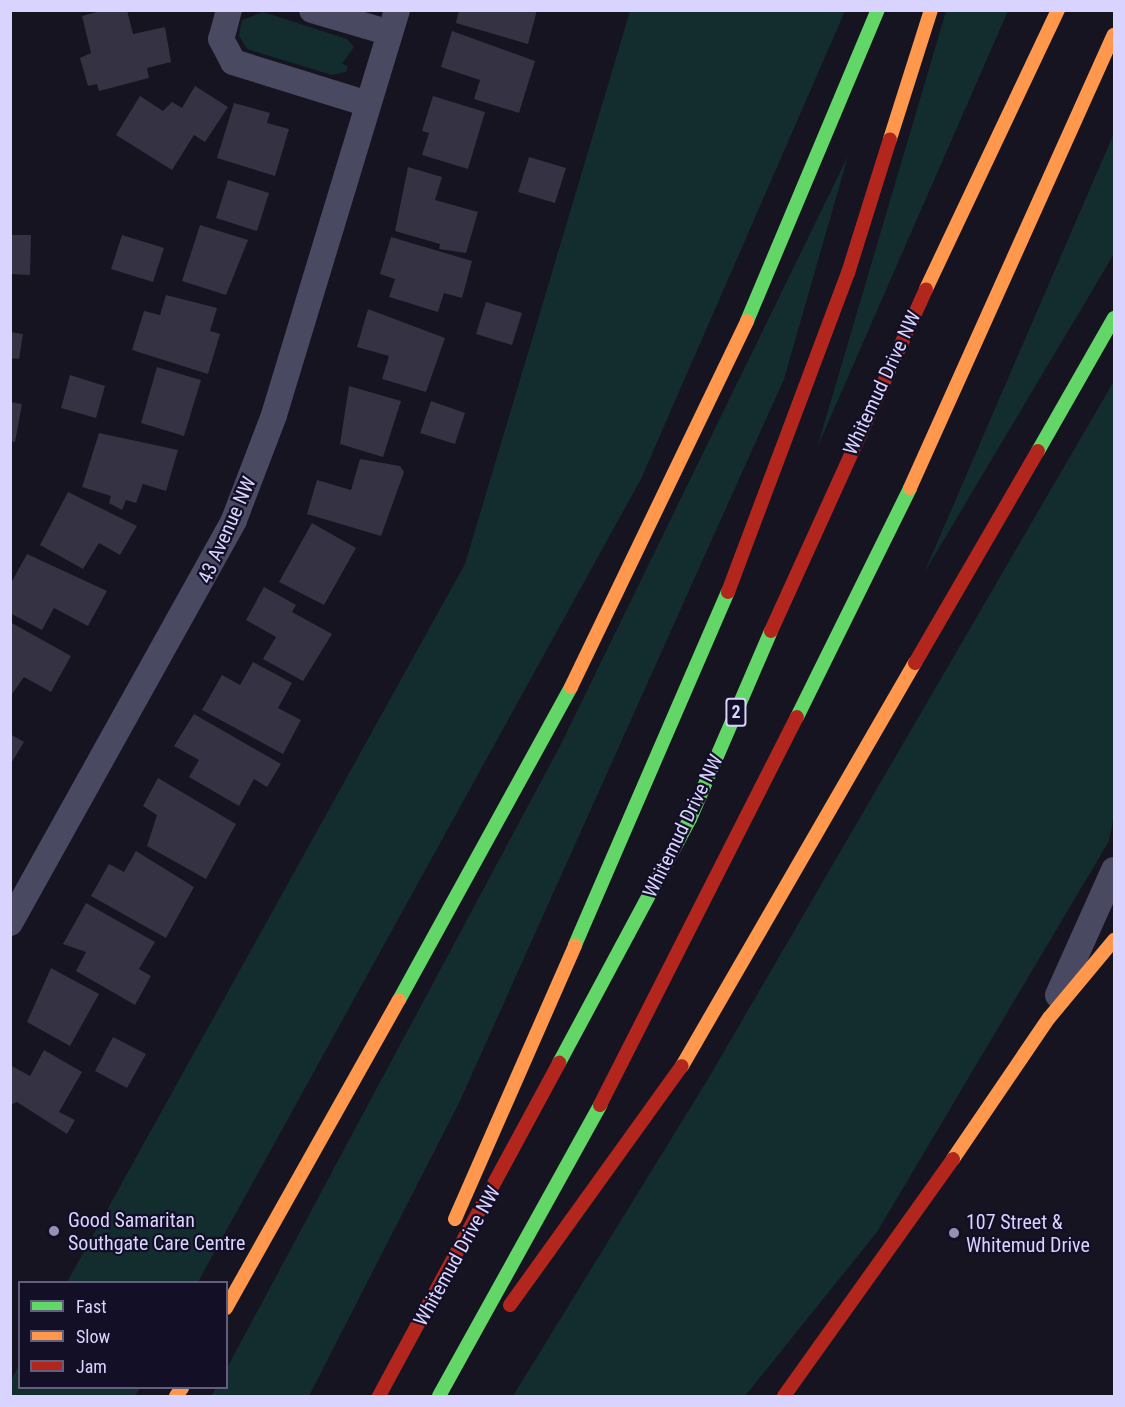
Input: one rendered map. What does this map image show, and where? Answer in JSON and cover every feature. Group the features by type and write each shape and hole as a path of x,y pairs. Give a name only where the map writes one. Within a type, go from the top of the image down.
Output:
{"main road":[{"path":"228,1304 540,748 666,497 799,208 878,10"},
{"path":"378,1396 724,604 848,273 931,10"},
{"name":"Whitemud Drive NW","path":"378,1396 690,819 851,447 1058,10"},
{"path":"439,1396 584,1136 739,834 905,499 1114,35"},
{"path":"445,1396 684,1063 1114,318"},
{"path":"784,1396 858,1298 1048,1018 1114,940"}],"street":[{"path":"229,10 221,39 233,62 368,104"},
{"name":"43 Avenue NW","path":"10,923 234,520 274,415 394,22 312,10"},
{"path":"1048,1018 1114,870"}],"green space":[{"path":"630,11 845,11 641,479 199,1281 68,1281 465,564"},
{"path":"946,11 1008,11 817,448"},
{"path":"263,12 347,39 354,47 342,64 348,66 346,72 332,75 247,49 239,36 242,20"},
{"path":"1114,133 1114,254 924,573"},
{"path":"848,156 784,379 459,1103 309,1396 211,1396 215,1389 228,1389 228,1366 560,746"},
{"path":"1114,381 1114,815 1109,841 877,1232 745,1396 513,1396 708,1079"},
{"path":"18,1367 18,1389 139,1389 135,1396 11,1396 11,1380"}],"building":[{"path":"104,10 127,10 133,34 165,27 171,62 147,68 149,78 99,91 97,84 88,86 80,58 91,53 82,16"},
{"path":"459,10 537,10 528,44 456,23"},
{"path":"452,31 535,61 519,113 474,99 480,80 441,67"},
{"path":"195,86 228,107 205,142 194,135 172,170 116,135 140,96 163,111 172,102 182,108"},
{"path":"433,96 485,112 468,169 422,155 429,133 422,131"},
{"path":"234,103 270,113 267,123 289,129 275,176 217,158"},
{"path":"529,157 566,168 555,203 518,192"},
{"path":"408,167 442,177 435,200 478,212 466,253 439,249 440,244 395,231"},
{"path":"228,180 269,193 257,231 216,218"},
{"path":"200,225 248,240 226,295 182,281"},
{"path":"10,235 31,235 30,275 10,274"},
{"path":"122,235 164,248 153,282 111,269"},
{"path":"391,237 472,261 462,298 444,293 438,312 389,297 395,279 380,274"},
{"path":"166,295 217,308 210,331 220,334 208,374 132,350 144,311 160,315"},
{"path":"486,302 522,313 512,345 476,334"},
{"path":"368,309 445,338 426,392 382,379 389,356 357,347"},
{"path":"10,332 23,334 19,359 10,358"},
{"path":"157,367 201,380 184,436 141,423"},
{"path":"70,375 105,386 96,418 61,408"},
{"path":"349,386 401,401 383,457 340,444"},
{"path":"431,401 465,413 455,444 420,433"},
{"path":"10,402 22,404 15,442 10,441"},
{"path":"99,433 178,450 166,491 143,484 136,503 126,500 122,510 109,503 111,496 82,487"},
{"path":"360,459 400,466 404,472 381,536 307,514 317,480 351,490"},
{"path":"68,492 137,526 120,555 99,543 83,569 40,545"},
{"path":"312,523 356,548 324,605 279,582"},
{"path":"27,554 107,591 88,626 54,608 42,630 10,613 11,583"},
{"path":"264,587 296,605 292,612 332,634 303,681 263,659 276,637 246,620"},
{"path":"10,622 71,656 51,692 24,677 10,697"},
{"path":"253,662 292,683 278,708 301,720 283,754 202,710 222,675 240,685"},
{"path":"194,714 281,764 267,787 254,779 239,806 189,777 199,760 174,746"},
{"path":"10,734 24,742 10,765"},
{"path":"158,778 236,824 206,879 147,846 157,815 143,806"},
{"path":"136,851 194,887 166,938 91,896 109,864 124,872"},
{"path":"86,903 155,942 139,969 151,976 135,1005 76,971 86,952 63,944"},
{"path":"51,968 99,994 70,1046 27,1022"},
{"path":"113,1037 146,1054 127,1088 95,1071"},
{"path":"44,1050 82,1072 59,1112 75,1120 67,1134 17,1102 10,1105 10,1065 30,1076"}],"traffic: fast":[{"path":"747,321 878,10"},
{"path":"1038,451 1114,318"},
{"path":"797,717 910,488"},
{"path":"575,945 728,592"},
{"path":"559,1063 690,819 771,631"},
{"path":"399,1000 571,687"},
{"path":"439,1396 600,1105"}],"traffic: slow":[{"path":"890,139 931,10"},
{"path":"926,289 1058,10"},
{"path":"910,488 1114,35"},
{"path":"571,687 747,321"},
{"path":"682,1066 915,663"},
{"path":"953,1159 1049,1018 1114,940"},
{"path":"455,1219 575,945"},
{"path":"228,1304 399,1000"},
{"path":"176,1396 181,1389"}],"traffic: jam":[{"path":"728,592 848,273 890,139"},
{"path":"771,631 926,289"},
{"path":"915,663 1038,451"},
{"path":"600,1105 797,717"},
{"path":"379,1396 559,1063"},
{"path":"510,1305 682,1066"},
{"path":"784,1396 953,1159"}],"place":[{"name":"Good Samaritan Southgate Care Centre","path":"54,1231"},
{"name":"107 Street & Whitemud Drive","path":"954,1233"}]}
